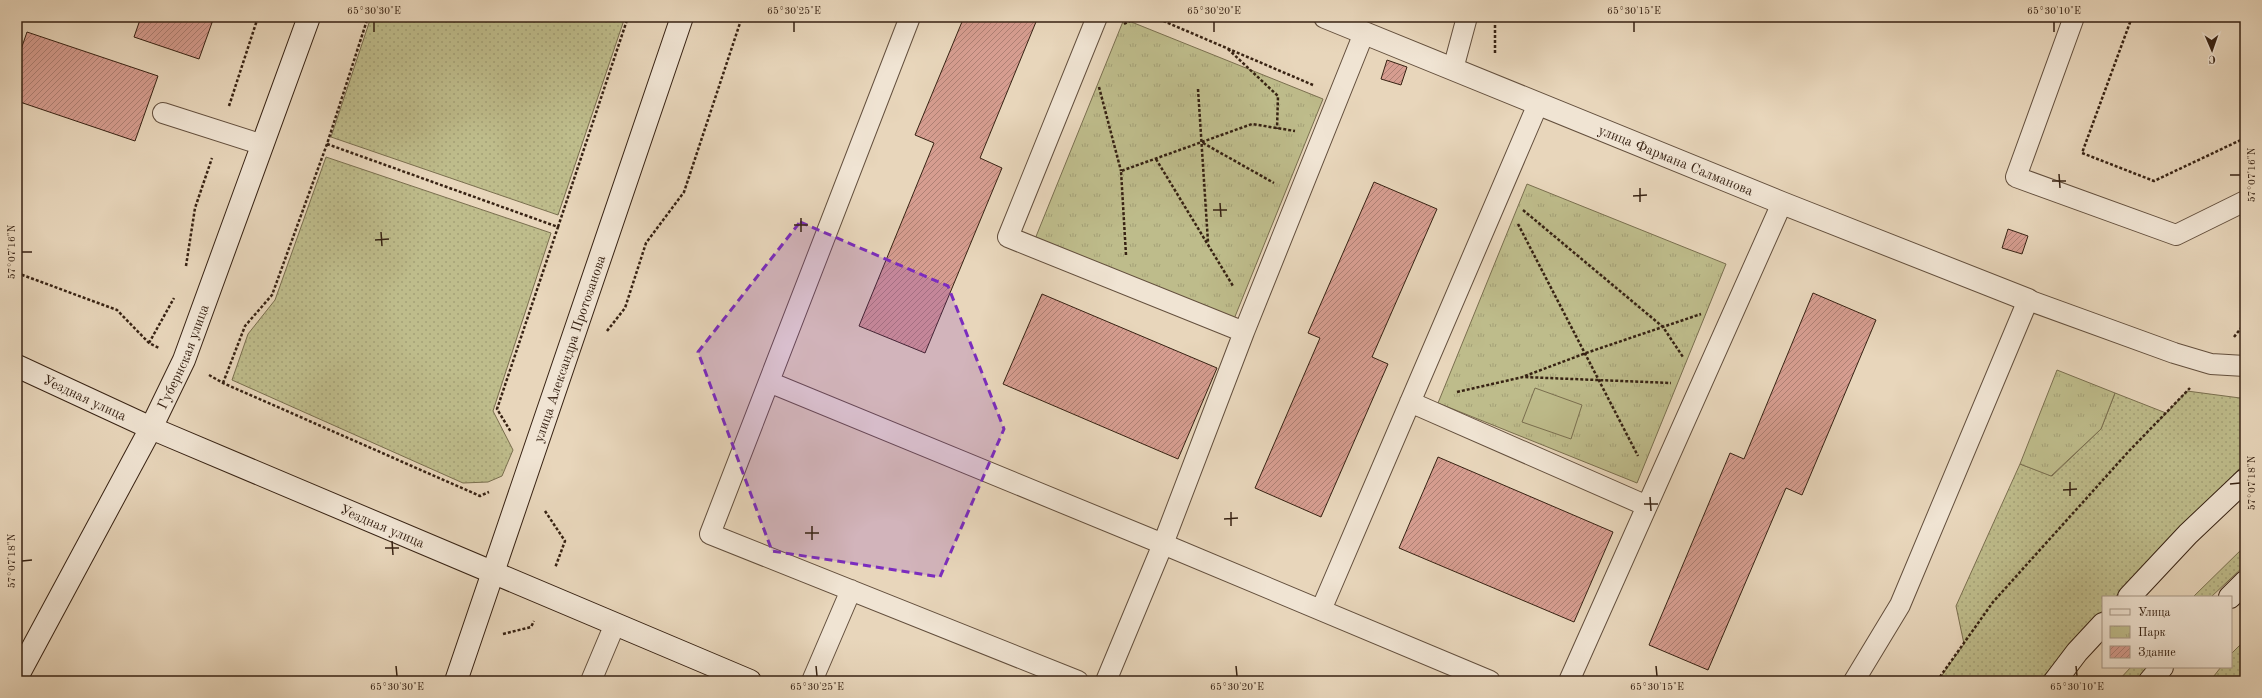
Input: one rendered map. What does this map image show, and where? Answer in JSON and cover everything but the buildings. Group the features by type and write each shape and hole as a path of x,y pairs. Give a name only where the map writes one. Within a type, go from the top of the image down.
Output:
{"street":[{"name":"Губернская улица","path":"17,677 151,428 184,360 309,17"},
{"name":"улица Александра Протозанова","path":"456,681 682,17"},
{"name":"улица Фармана Салманова","path":"1325,17 1782,203 2028,300"},
{"name":"Уездная улица","path":"17,366 151,428 750,681"},
{"path":"2130,596 2188,534 2245,480"},
{"path":"2231,596 2245,582"},
{"path":"2054,681 2077,652 2102,625"},
{"path":"2150,681 2161,668"}],"lane":[{"path":"910,17 710,534 1078,681"},
{"path":"1097,17 1008,238 1128,286 1248,324"},
{"path":"1453,68 1468,17"},
{"path":"2074,17 2016,177 2176,235 2245,201"},
{"path":"1106,681 1163,544 1248,324 1364,33"},
{"path":"1321,610 1538,104"},
{"path":"164,113 263,145"},
{"path":"1568,681 1782,203"},
{"path":"1854,681 1900,606 2028,300 2174,353 2211,364 2245,366"},
{"path":"769,382 1163,544 1490,681"},
{"path":"1410,402 1650,497"},
{"path":"812,681 851,590"},
{"path":"591,681 615,624"}],"path":[{"path":"184,274 195,208 258,17"},
{"path":"223,383 245,326 272,295 327,144 368,17"},
{"path":"512,435 497,409 628,17"},
{"path":"602,337 625,308 646,243 684,192 742,17"},
{"path":"1154,17 1339,96"},
{"path":"2132,17 2082,153 2154,181 2245,138"},
{"path":"1087,41 1121,171 1128,286"},
{"path":"1227,48 1278,96 1277,129"},
{"path":"1198,89 1203,143 1208,243"},
{"path":"1121,171 1203,143 1252,124 1277,129 1324,134"},
{"path":"1203,143 1298,197"},
{"path":"327,144 558,226"},
{"path":"1156,159 1208,243 1248,324"},
{"path":"1500,191 1663,327 1701,384"},
{"path":"1500,191 1600,380 1650,497"},
{"path":"17,273 117,310 149,343 184,360 223,383 480,496 493,490"},
{"path":"149,343 176,295"},
{"path":"1455,392 1522,377 1586,353 1738,302"},
{"path":"1937,681 1993,602 2129,451 2211,364"},
{"path":"1522,377 1701,384"},
{"path":"496,636 531,627 545,594 565,541 544,510"}],"highlighted area":[{"path":"800,222 948,286 1004,429 940,577 772,551 698,352"}],"green space":[{"path":"371,17 625,17 558,215 331,137"},
{"path":"1124,19 1323,99 1234,319 1035,239"},
{"path":"326,157 551,233 493,411 513,450 502,476 488,482 463,483 232,380 248,334 275,300"},
{"path":"1527,184 1726,264 1637,483 1438,403"},
{"path":"2057,370 2115,393 2101,429 2051,476 2020,464"},
{"path":"1535,388 1582,405 1571,439 1522,422"},
{"path":"2187,391 2240,398 2245,395 2245,463 2116,596 2102,596 2102,611 2039,681 1938,681 1964,644 1956,606 2020,464 2052,476 2101,429 2115,393 2166,413 2158,422"},
{"path":"2245,546 2245,565 2212,596 2194,596"},
{"path":"2245,640 2245,681 2210,681 2220,668 2232,668 2232,653"},
{"path":"2130,668 2148,668 2137,681 2118,681"}]}
